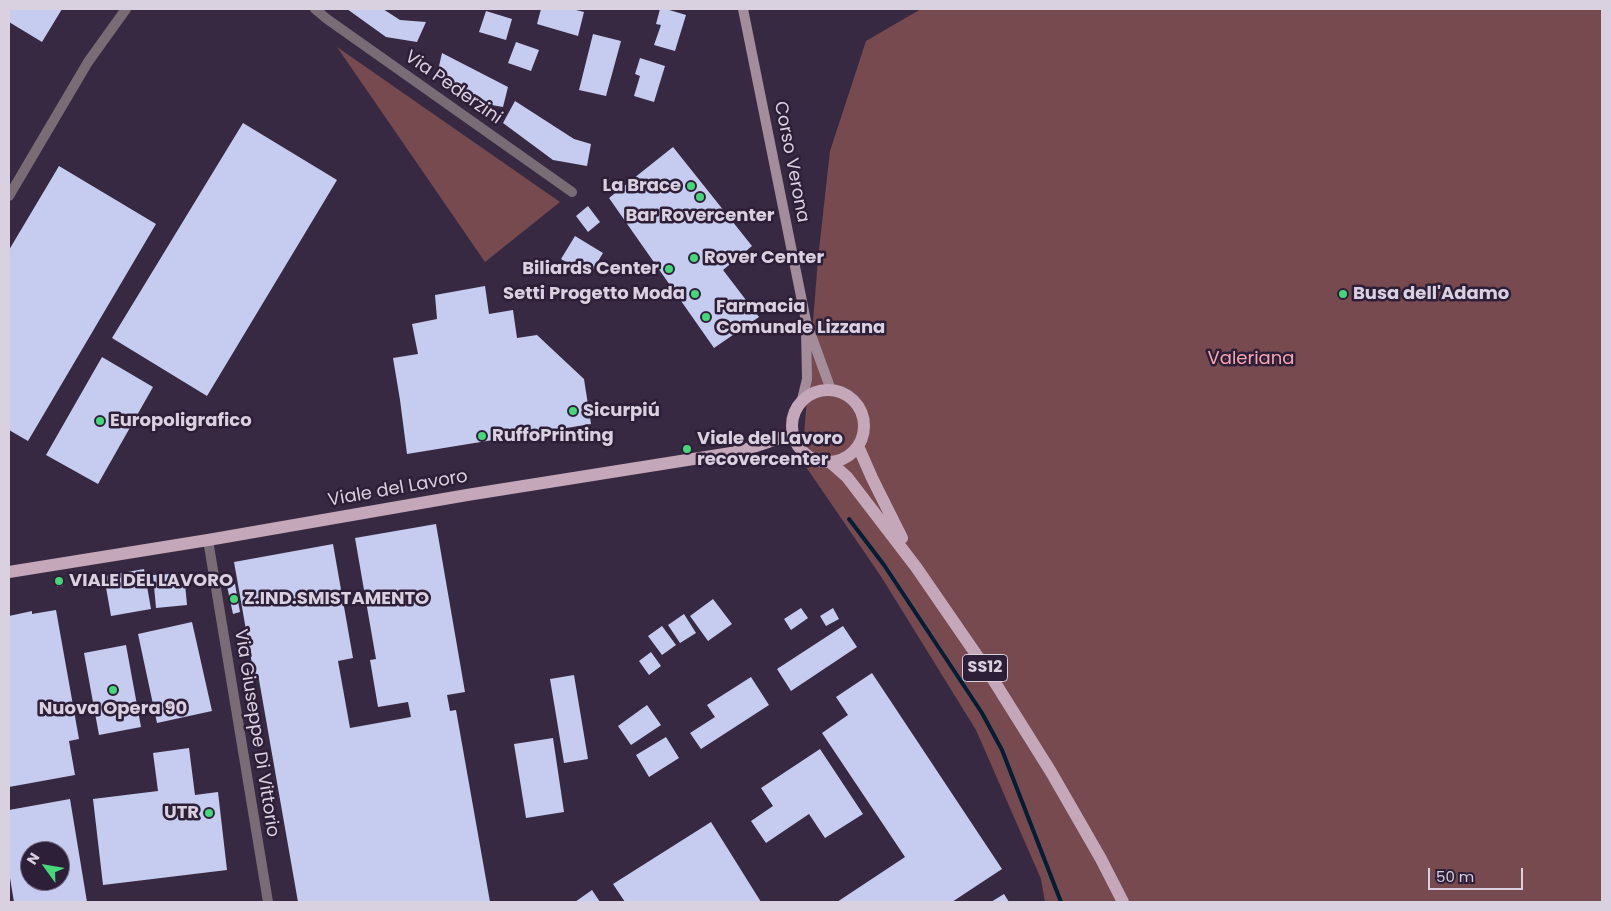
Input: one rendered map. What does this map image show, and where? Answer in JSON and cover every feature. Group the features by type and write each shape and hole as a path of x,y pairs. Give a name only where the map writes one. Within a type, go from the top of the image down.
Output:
{"main road":[{"name":"Corso Verona","path":"742,9 806,321"},
{"path":"806,321 831,390"},
{"path":"792,434 795,410 802,400 807,379 806,321"},
{"path":"802,400 816,392 831,390 843,393 853,400 860,410 864,422 863,435 858,446 841,460 830,462"},
{"name":"SS12","path":"792,434 797,446 806,455 818,461 830,462 847,477 916,567 989,673 1043,758 1102,859 1123,902"},
{"name":"Viale del Lavoro","path":"9,572 208,540 467,494 731,453 792,434"},
{"name":"SS12","path":"858,446 916,567"}],"street":[{"path":"9,196 88,62 126,9"},
{"name":"Via Pederzini","path":"315,9 572,192"},
{"name":"Via Giuseppe Di Vittorio","path":"208,540 268,902"}],"green space":[{"name":"Valeriana","path":"921,9 1602,9 1602,902 1045,902 1041,879 976,730 882,578 802,461 818,259 830,151 866,41"},
{"path":"337,47 560,202 485,262"}],"building":[{"path":"9,9 62,9 42,42 9,22"},
{"path":"347,9 383,9 400,20 426,22 417,42 386,37"},
{"path":"541,9 572,9 584,12 578,36 537,24"},
{"path":"660,9 686,15 675,51 654,45 661,25 656,24"},
{"path":"486,11 512,19 506,40 479,32"},
{"path":"593,34 621,41 606,96 579,90"},
{"path":"516,42 539,50 531,71 508,63"},
{"path":"442,53 508,87 503,107 486,104 437,75"},
{"path":"640,58 665,66 654,102 634,96 640,76 635,74"},
{"path":"515,101 574,139 591,144 587,166 553,160 503,123"},
{"path":"243,123 337,180 207,396 112,338"},
{"name":"Rover Center","path":"673,147 752,246 723,270 759,317 714,348 609,198"},
{"path":"59,166 156,224 28,441 9,430 9,250"},
{"path":"588,206 600,222 588,232 576,216"},
{"path":"575,236 603,253 589,276 561,259"},
{"path":"485,286 489,314 513,310 517,338 537,335 584,379 591,424 407,454 393,358 418,354 412,324 437,319 435,295"},
{"name":"Europoligrafico","path":"102,357 153,387 98,484 46,455"},
{"path":"436,524 465,692 447,695 450,711 456,710 490,902 298,902 258,674 254,675 234,562 333,544 353,658 338,661 350,728 411,717 408,702 378,707 370,660 376,659 355,538"},
{"path":"144,569 151,609 111,616 104,576"},
{"path":"184,573 187,605 156,608 153,575"},
{"name":"VIALE DEL LAVORO","path":"62,576 63,586 57,587 55,577"},
{"name":"Z.IND.SMISTAMENTO","path":"235,584 240,612 233,614 227,586"},
{"path":"713,599 732,624 708,641 690,616"},
{"path":"801,608 808,618 791,630 784,619"},
{"path":"833,608 839,619 826,626 820,616"},
{"path":"56,610 79,739 69,741 75,775 9,787 9,616 32,611 32,614"},
{"path":"684,614 696,633 680,643 668,625"},
{"path":"192,622 212,711 157,723 138,634"},
{"path":"662,626 676,645 662,655 648,636"},
{"path":"843,626 857,647 791,691 777,669"},
{"name":"Nuova Opera 90","path":"126,645 141,727 99,735 84,653"},
{"path":"651,652 661,666 649,675 639,661"},
{"path":"872,673 1002,869 952,902 837,902 905,857 822,733 848,715 836,697"},
{"path":"574,675 588,759 564,763 550,679"},
{"path":"751,677 769,705 701,749 690,733 715,717 707,705"},
{"path":"647,705 661,725 631,745 618,726"},
{"path":"666,737 679,758 649,777 636,755"},
{"path":"553,738 564,812 526,818 514,744"},
{"path":"189,748 195,795 218,792 227,870 103,885 93,799 158,791 153,753"},
{"path":"820,749 863,814 825,838 809,814 766,843 751,821 773,806 761,788"},
{"path":"70,799 87,902 14,902 9,872 9,810"},
{"path":"711,822 761,902 625,902 613,884"},
{"path":"592,890 600,902 575,902"},
{"path":"1004,894 1009,902 991,902"}],"waterway":[{"path":"849,519 884,565 982,713 1002,750 1061,902"}],"place":[{"name":"La Brace","path":"691,186"},
{"name":"Bar Rovercenter","path":"700,197"},
{"name":"Rover Center","path":"694,258"},
{"name":"Biliards Center","path":"669,269"},
{"name":"Setti Progetto Moda","path":"695,294"},
{"name":"Busa dell'Adamo","path":"1343,294"},
{"name":"Farmacia Comunale Lizzana","path":"706,317"},
{"name":"Sicurpiú","path":"573,411"},
{"name":"Europoligrafico","path":"100,421"},
{"name":"RuffoPrinting","path":"482,436"},
{"name":"Viale del Lavoro recovercenter","path":"687,449"},
{"name":"VIALE DEL LAVORO","path":"59,581"},
{"name":"Z.IND.SMISTAMENTO","path":"234,599"},
{"name":"Nuova Opera 90","path":"113,690"},
{"name":"UTR","path":"209,813"}]}
